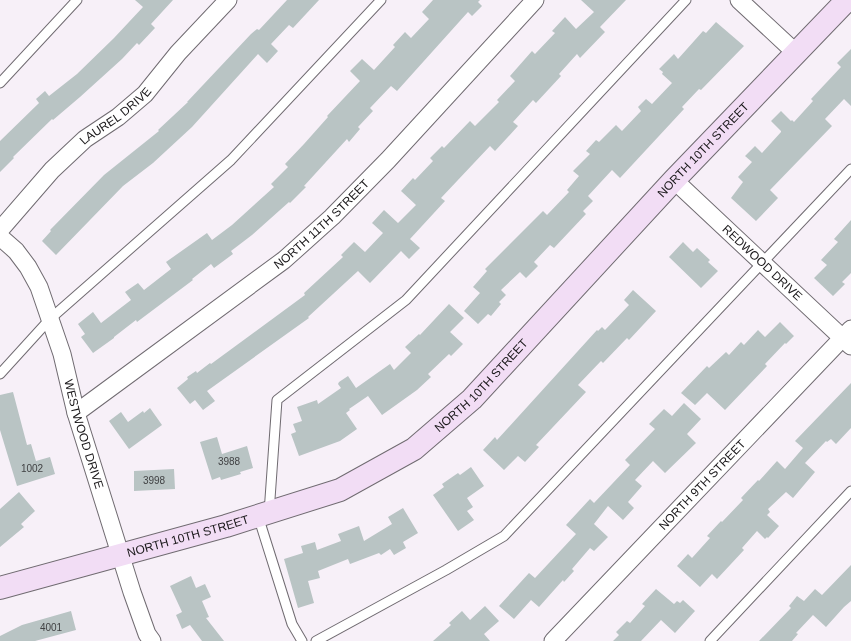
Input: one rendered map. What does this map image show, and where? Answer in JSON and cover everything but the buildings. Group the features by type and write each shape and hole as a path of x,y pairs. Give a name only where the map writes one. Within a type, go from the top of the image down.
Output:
{"main road":[{"name":"NORTH 10TH STREET","path":"0,588 226,526 340,490 414,449 472,399 674,180 847,0"}],"street":[{"name":"LAUREL DRIVE","path":"0,230 52,170 69,154 85,139 118,117 145,94 178,54 228,0"},
{"name":"NORTH 11TH STREET","path":"76,413 284,260 316,231 388,160 535,0"},
{"path":"739,0 796,53"},
{"name":"REDWOOD DRIVE","path":"674,180 762,263 848,338"},
{"name":"WESTWOOD DRIVE","path":"0,237 16,251 28,267 39,287 62,354 76,413 134,599 147,634 152,641"},
{"name":"NORTH 9TH STREET","path":"553,641 848,338"}],"lane":[{"path":"0,83 77,0"},
{"path":"0,374 50,319 231,160 381,0"},
{"path":"302,641 292,624 264,514 277,400 406,300 686,0"},
{"path":"316,641 446,570 504,536 851,168"},
{"path":"710,641 851,491"}]}
